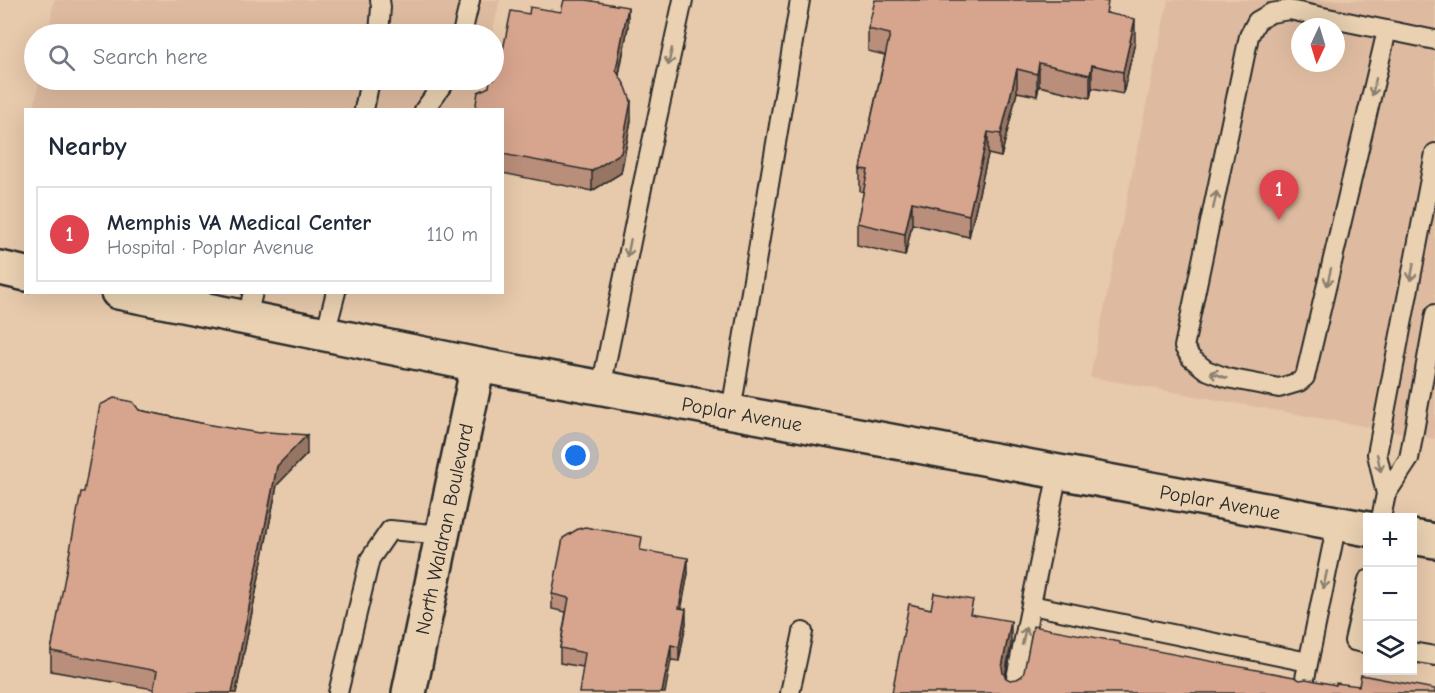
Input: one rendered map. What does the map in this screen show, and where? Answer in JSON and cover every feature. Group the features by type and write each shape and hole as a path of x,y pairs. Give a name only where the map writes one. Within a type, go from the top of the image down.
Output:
{"main road":[{"path":"0,268 24,274"},
{"name":"Poplar Avenue","path":"138,294 250,305 325,334 478,365 1352,526"},
{"name":"North Waldran Boulevard","path":"409,693 478,365"},
{"path":"1417,538 1435,541"}],"lane":[{"path":"380,0 380,24"},
{"path":"464,24 470,0"},
{"path":"601,388 642,183 683,0"},
{"path":"731,411 800,0"},
{"path":"1387,30 1305,377 1299,382 1279,388 1227,378 1206,370 1191,358 1184,347 1249,36 1257,21 1271,13 1289,10 1387,30 1435,40"},
{"path":"364,108 368,90"},
{"path":"425,108 439,90"},
{"path":"1386,494 1377,454 1435,153"},
{"path":"325,334 335,294"},
{"path":"1382,513 1386,494 1409,459 1435,314"},
{"path":"1013,693 1058,472"},
{"path":"1302,693 1308,662 1352,526"},
{"path":"338,693 370,559 390,530 443,535"},
{"path":"1363,602 1354,641 1363,643"},
{"path":"1031,605 1308,662"},
{"path":"790,693 803,632"},
{"path":"1417,653 1435,656"}],"shaded area":[{"path":"54,0 500,0 494,24 50,24"},
{"path":"1168,0 1435,0 1435,439 1090,377"},
{"path":"37,90 479,90 474,108 34,108"}],"building":[{"path":"564,0 586,0 628,7 616,70 631,101 621,153 592,171 504,154 504,108 475,108 478,92 504,90 504,45 511,11 529,14 530,7 561,12"},
{"path":"875,0 1100,0 1108,2 1106,13 1135,19 1123,72 1092,65 1090,75 1039,63 1037,74 1017,69 1001,134 988,132 969,215 912,202 905,234 857,223 868,170 860,169 890,34 868,29"},
{"path":"114,398 133,402 139,410 205,424 259,433 307,435 277,466 232,693 153,693 157,671 51,651 100,405"},
{"path":"585,527 642,537 640,550 688,558 679,608 686,609 679,647 671,645 662,693 579,693 585,653 560,648 569,598 552,594 563,538"},
{"path":"934,593 973,600 970,614 1011,621 1002,667 1006,678 1010,680 1017,679 1024,672 1033,626 1300,680 1359,686 1361,675 1435,689 1435,693 892,693 909,604 931,609"}],"place":[{"name":"Memphis VA Medical Center","path":"1279,220"}]}
